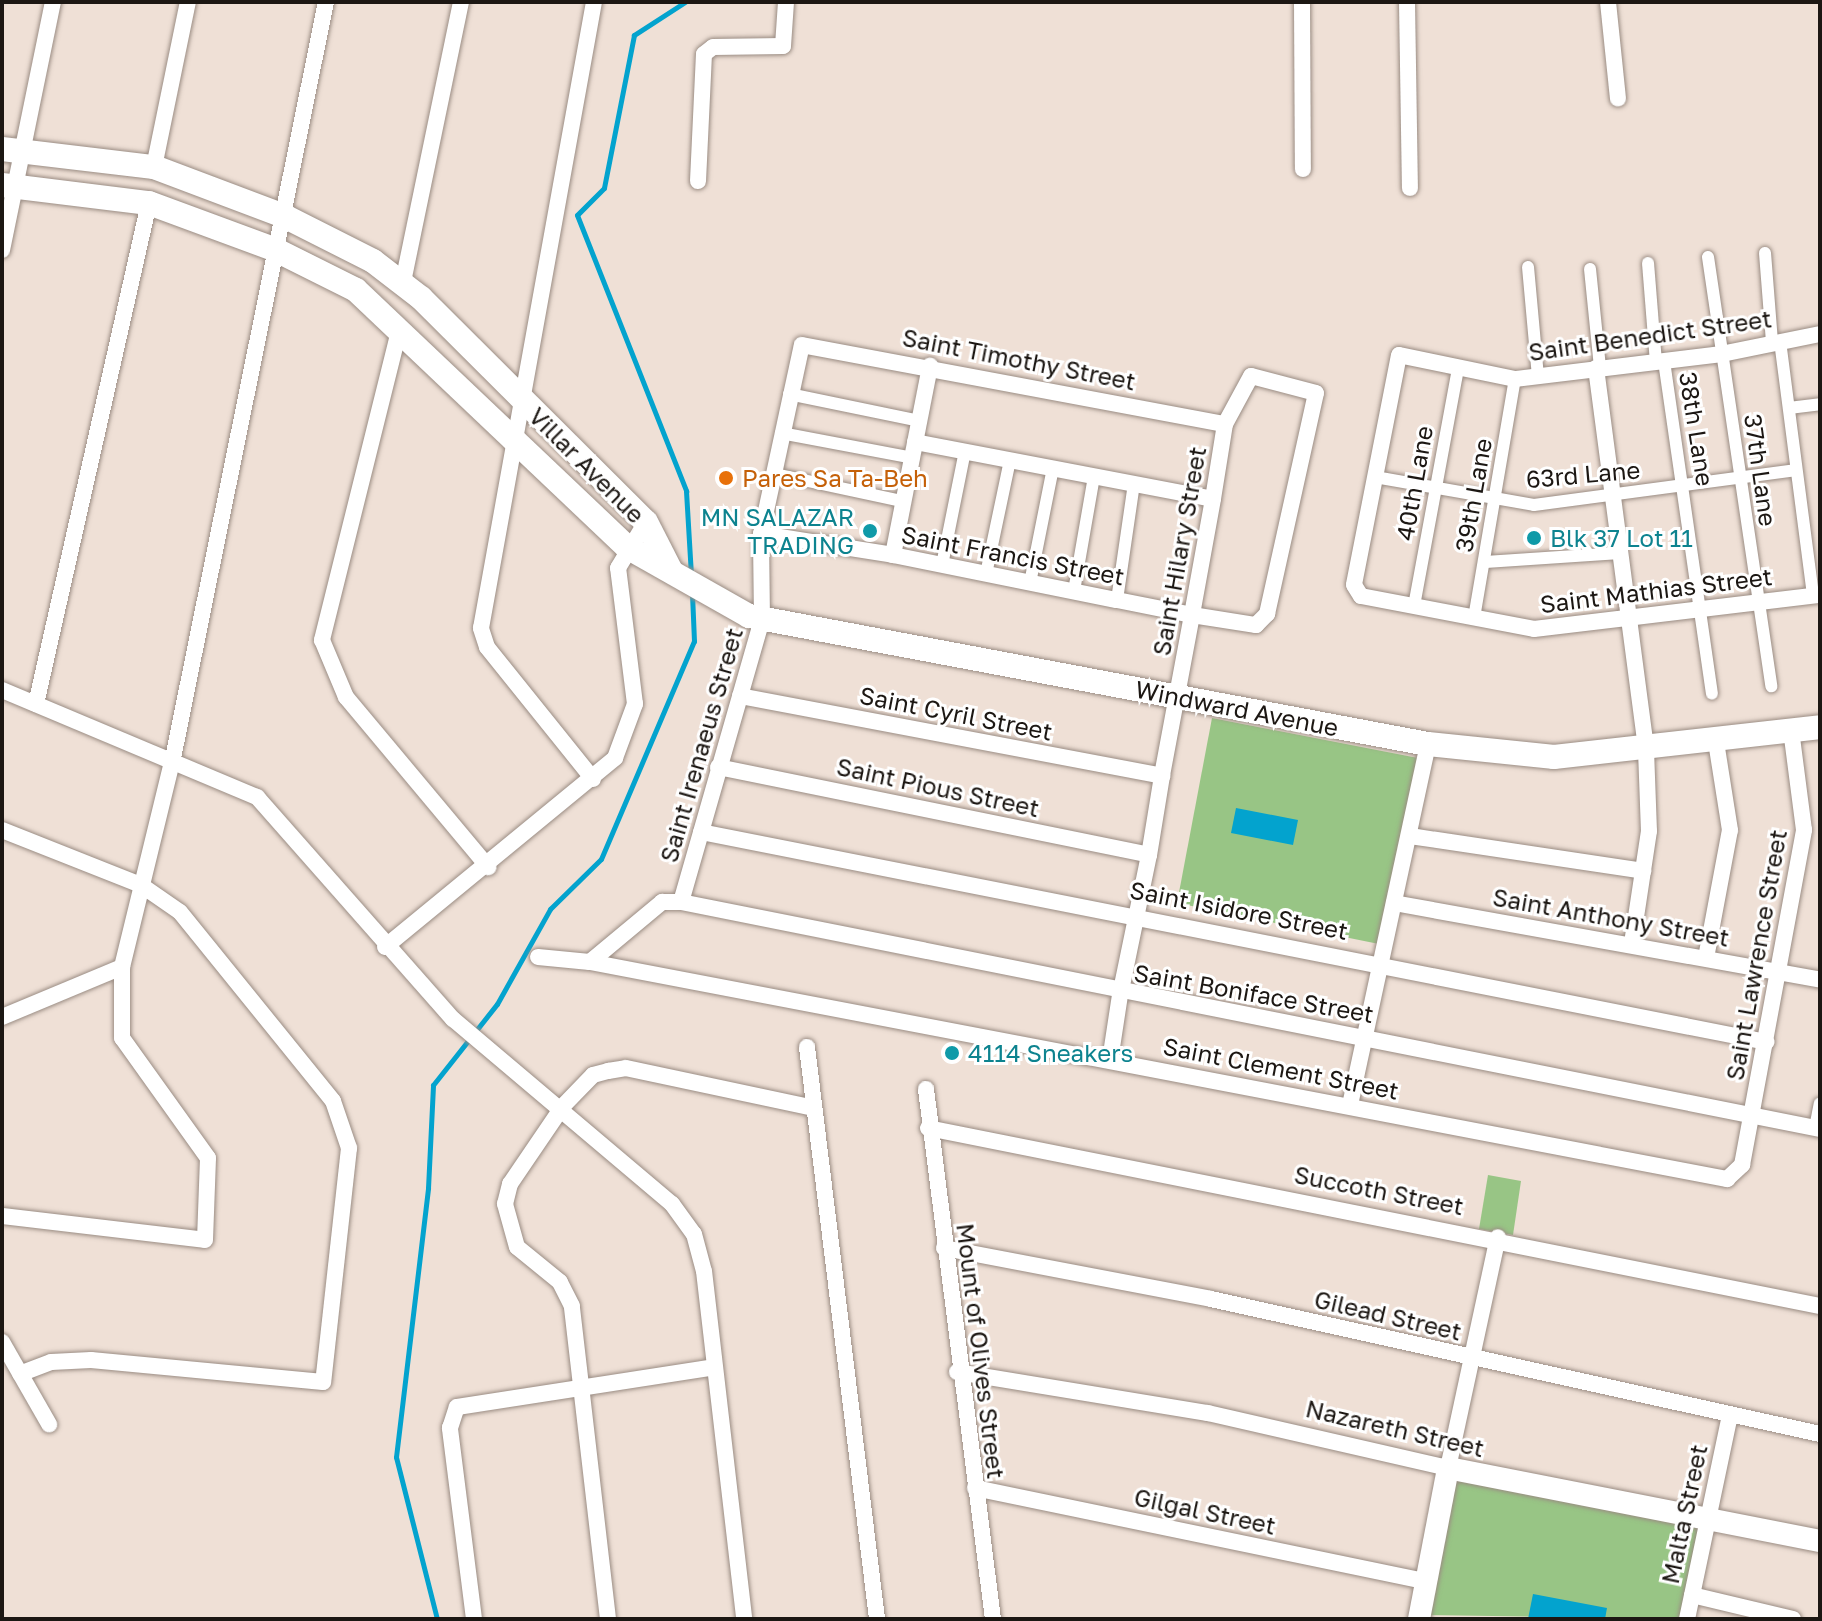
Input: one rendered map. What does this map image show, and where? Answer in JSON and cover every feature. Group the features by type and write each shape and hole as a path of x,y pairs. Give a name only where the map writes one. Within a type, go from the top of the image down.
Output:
{"main road":[{"name":"Villar Avenue","path":"13,150 154,167 286,217 403,282 646,522 670,569"},
{"name":"Villar Avenue","path":"9,185 149,203 276,250 356,290 400,327 627,547 670,569"},
{"name":"Windward Avenue","path":"670,569 756,618 1428,744 1554,757 1646,750 1820,727"}],"street":[{"path":"2,250 13,150 53,2"},
{"path":"154,167 188,2"},
{"path":"2,1216 205,1240 208,1158 122,1038 122,967 173,758 276,250 286,217 326,2"},
{"path":"403,282 461,2"},
{"path":"593,779 482,638 594,2"},
{"path":"698,181 704,54 713,47 783,46 786,2"},
{"path":"1302,2 1303,169"},
{"path":"1407,2 1410,188"},
{"path":"1608,2 1618,98"},
{"path":"36,704 149,203"},
{"path":"1765,253 1816,596"},
{"name":"37th Lane","path":"1708,257 1771,686"},
{"name":"38th Lane","path":"1648,263 1660,361 1684,485 1712,694"},
{"path":"1528,267 1538,376"},
{"path":"1590,269 1625,617 1646,750 1643,871 1632,944"},
{"path":"400,327 322,640 346,697 488,867"},
{"name":"Saint Benedict Street","path":"1395,358 1515,379 1722,354 1820,334"},
{"name":"Saint Timothy Street","path":"802,345 930,366 1225,424"},
{"name":"Saint Irenaeus Street","path":"590,962 662,902 681,902 740,696 756,618 761,534 802,345"},
{"name":"Saint Mathias Street","path":"1395,358 1355,591 1414,606 1534,629 1699,606 1816,596"},
{"path":"893,555 930,366"},
{"name":"40th Lane","path":"1414,606 1458,368"},
{"name":"Saint Hilary Street","path":"1110,1060 1225,424 1242,383 1251,376 1309,387 1317,399 1267,614 1256,625"},
{"name":"39th Lane","path":"1474,618 1515,379"},
{"path":"789,394 919,421"},
{"path":"1789,408 1820,404"},
{"path":"781,433 914,450 965,451 1213,499"},
{"path":"942,565 965,451"},
{"path":"986,574 1010,460"},
{"path":"1030,583 1053,468"},
{"name":"63rd Lane","path":"1375,477 1534,505 1795,470"},
{"path":"775,474 902,501"},
{"path":"1074,591 1094,476"},
{"path":"1117,600 1134,483"},
{"path":"385,947 488,867 593,779 626,741 635,704 619,600 627,547 646,522"},
{"name":"Saint Francis Street","path":"761,534 893,555 1256,625"},
{"path":"1484,562 1618,553"},
{"path":"2,690 173,758 257,797 385,947 453,1019 563,1106 672,1204 694,1234 714,1367 744,1619"},
{"name":"Saint Cyril Street","path":"740,696 1162,776"},
{"name":"Saint Lawrence Street","path":"1727,1179 1742,1165 1812,831 1791,730"},
{"path":"1706,958 1730,830 1716,742"},
{"path":"1350,1105 1376,962 1410,836 1428,744"},
{"name":"Saint Pious Street","path":"718,767 1149,855"},
{"path":"2,830 141,885 180,912 347,1128 324,1377 317,1385 91,1360 51,1362 20,1374"},
{"name":"Saint Isidore Street","path":"701,832 1136,914 1766,1042"},
{"path":"1410,836 1643,871"},
{"name":"Saint Boniface Street","path":"681,902 1120,995 1362,1035 1752,1118 1818,1129"},
{"name":"Saint Anthony Street","path":"1394,903 1820,980"},
{"path":"538,957 590,962"},
{"name":"Saint Clement Street","path":"590,962 1727,1179"},
{"path":"2,1017 122,967"},
{"path":"807,1047 877,1619"},
{"path":"608,1619 572,1306 560,1282 517,1247 505,1204 510,1184 563,1106 593,1075 626,1068 814,1108"},
{"name":"Mount of Olives Street","path":"926,1089 957,1372 993,1619"},
{"path":"1818,1129 1820,1103"},
{"name":"Succoth Street","path":"928,1128 1498,1237 1820,1306"},
{"path":"1419,1619 1498,1237"},
{"name":"Gilead Street","path":"944,1248 1474,1359 1729,1419 1820,1434"},
{"path":"2,1342 49,1424"},
{"path":"474,1619 452,1412 714,1367"},
{"name":"Nazareth Street","path":"957,1372 1208,1413 1448,1468 1820,1541"},
{"name":"Malta Street","path":"1687,1619 1729,1419"},
{"name":"Gilgal Street","path":"975,1488 1425,1581"},
{"path":"1692,1595 1793,1619"}],"green space":[{"path":"1212,718 1418,758 1379,944 1177,903"},
{"path":"1488,1175 1521,1181 1513,1235 1479,1229"},
{"path":"1455,1477 1700,1528 1679,1619 1424,1615"}],"water":[{"path":"1236,808 1298,820 1293,845 1231,833"},
{"path":"1533,1594 1607,1608 1605,1619 1528,1619"}],"waterway":[{"path":"685,2 634,35 604,188 577,215 686,491 691,575"},
{"path":"437,1619 396,1457 428,1188 433,1085 497,1004 550,909 601,859 694,641 692,593"}],"place":[{"name":"Pares Sa Ta-Beh","path":"726,478"},
{"name":"MN SALAZAR TRADING","path":"870,531"},
{"name":"Blk 37 Lot 11","path":"1534,538"},
{"name":"4114 Sneakers","path":"952,1053"}]}
